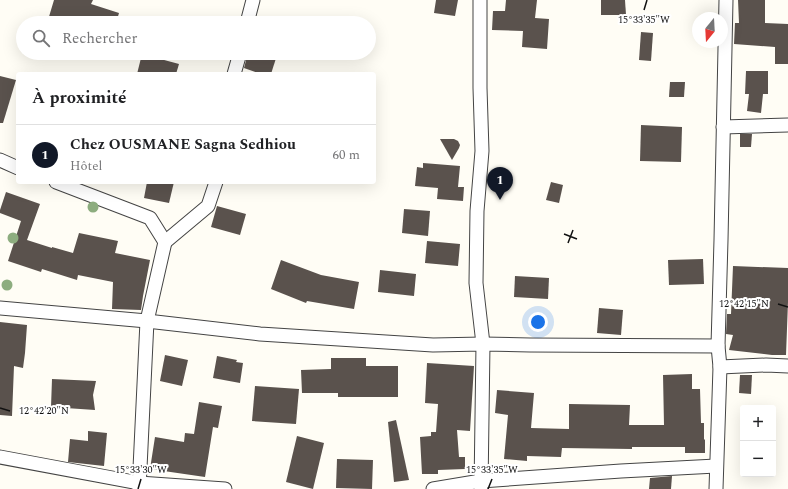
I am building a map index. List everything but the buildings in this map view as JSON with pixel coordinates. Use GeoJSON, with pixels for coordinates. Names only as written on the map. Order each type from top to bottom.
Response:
{"type":"FeatureCollection","features":[{"type":"Feature","properties":{"kind":"street"},"geometry":{"type":"LineString","coordinates":[[249,16],[253,0]]}},
{"type":"Feature","properties":{"kind":"street"},"geometry":{"type":"LineString","coordinates":[[480,0],[482,151],[477,211],[476,283],[483,344],[481,485]]}},
{"type":"Feature","properties":{"kind":"street"},"geometry":{"type":"LineString","coordinates":[[716,489],[720,367],[718,346],[726,0]]}},
{"type":"Feature","properties":{"kind":"street"},"geometry":{"type":"LineString","coordinates":[[235,72],[238,60]]}},
{"type":"Feature","properties":{"kind":"street"},"geometry":{"type":"LineString","coordinates":[[723,127],[788,125]]}},
{"type":"Feature","properties":{"kind":"street"},"geometry":{"type":"LineString","coordinates":[[0,160],[16,167]]}},
{"type":"Feature","properties":{"kind":"street"},"geometry":{"type":"LineString","coordinates":[[61,184],[150,218],[165,242]]}},
{"type":"Feature","properties":{"kind":"street"},"geometry":{"type":"LineString","coordinates":[[139,486],[147,321],[165,242],[208,206],[215,184]]}},
{"type":"Feature","properties":{"kind":"street"},"geometry":{"type":"LineString","coordinates":[[0,308],[147,321],[260,334],[425,345],[718,346]]}},
{"type":"Feature","properties":{"kind":"street"},"geometry":{"type":"LineString","coordinates":[[720,367],[788,366]]}},
{"type":"Feature","properties":{"kind":"street"},"geometry":{"type":"LineString","coordinates":[[0,457],[139,486],[225,489]]}},
{"type":"Feature","properties":{"kind":"street"},"geometry":{"type":"LineString","coordinates":[[433,489],[621,471],[716,466]]}},
{"type":"Feature","properties":{"kind":"place","name":"Chez OUSMANE Sagna Sedhiou"},"geometry":{"type":"Point","coordinates":[500,200]}}]}
